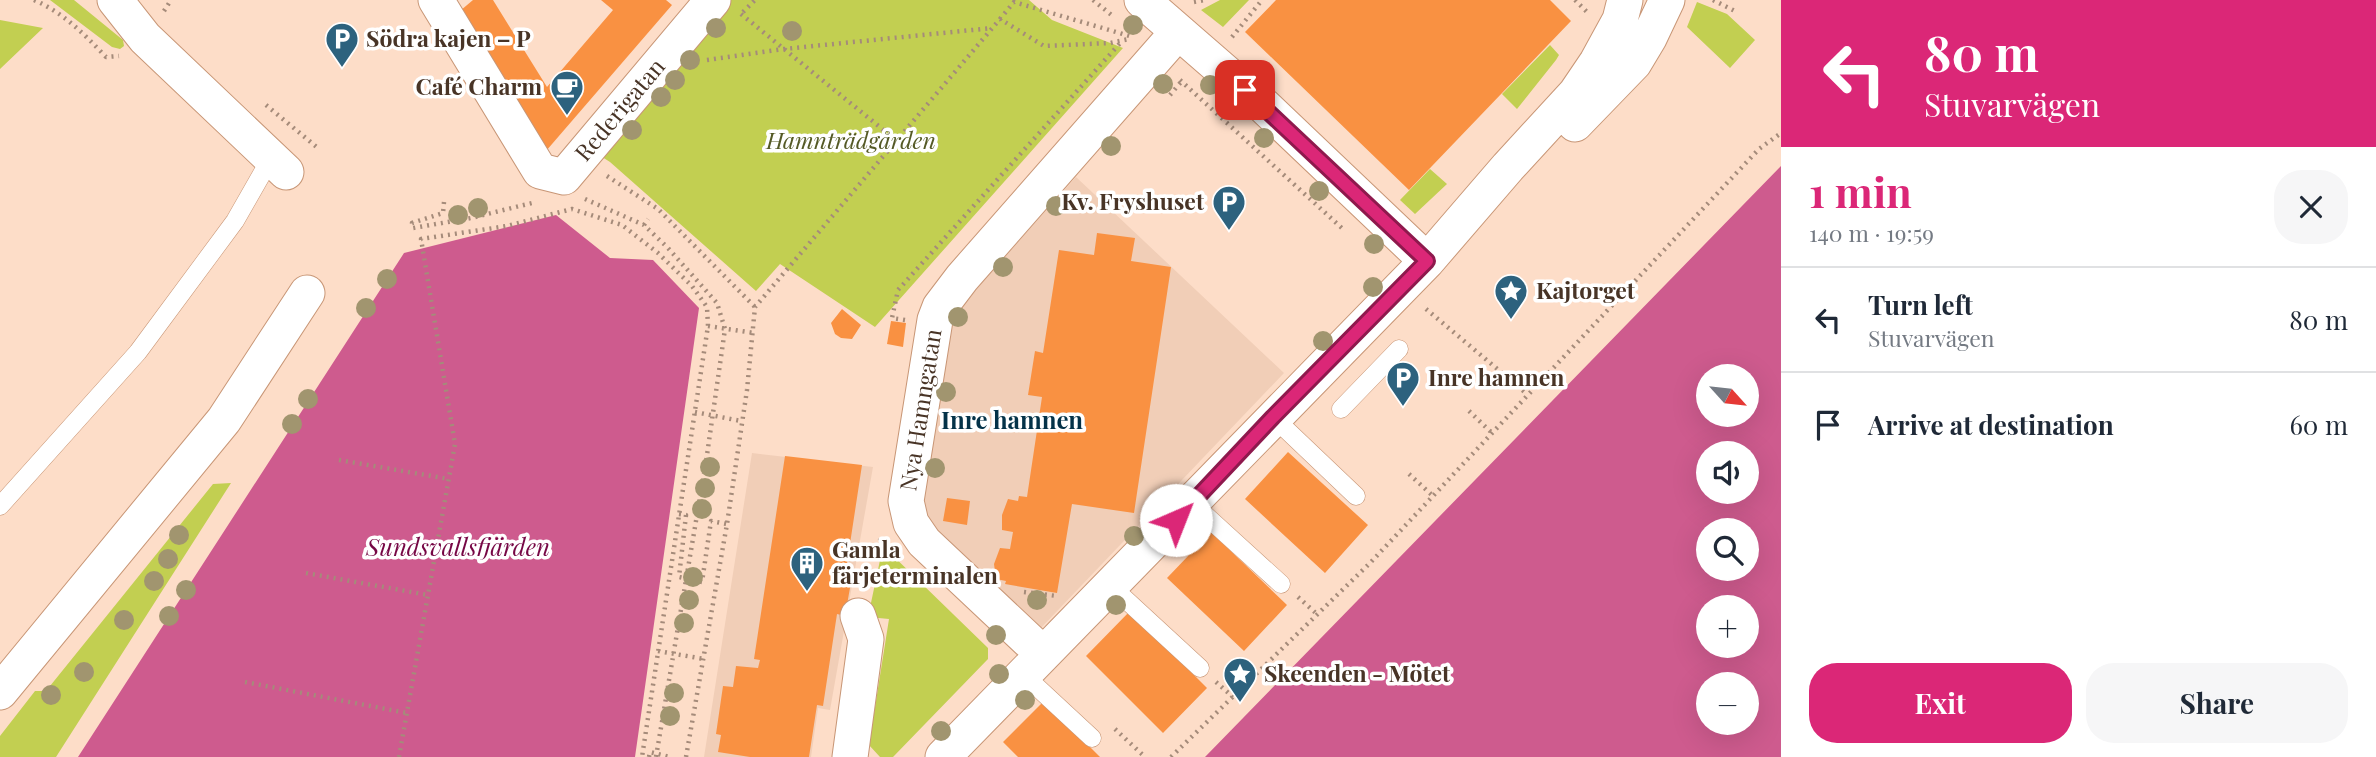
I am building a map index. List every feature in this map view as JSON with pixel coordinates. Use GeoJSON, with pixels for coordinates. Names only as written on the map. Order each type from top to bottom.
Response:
{"type":"FeatureCollection","features":[{"type":"Feature","properties":{"kind":"street"},"geometry":{"type":"LineString","coordinates":[[114,0],[145,38],[279,165]]}},
{"type":"Feature","properties":{"kind":"street","name":"Rederigatan"},"geometry":{"type":"LineString","coordinates":[[436,0],[540,171],[570,186],[723,4]]}},
{"type":"Feature","properties":{"kind":"street"},"geometry":{"type":"LineString","coordinates":[[943,757],[1427,261],[1576,93],[1620,20],[1625,0]]}},
{"type":"Feature","properties":{"kind":"street"},"geometry":{"type":"LineString","coordinates":[[1490,190],[1524,173],[1571,129],[1634,63],[1667,0]]}},
{"type":"Feature","properties":{"kind":"street"},"geometry":{"type":"LineString","coordinates":[[1131,17],[1153,40],[1264,106],[1427,261]]}},
{"type":"Feature","properties":{"kind":"street","name":"Nya Hamngatan"},"geometry":{"type":"LineString","coordinates":[[1033,664],[924,542],[911,523],[906,501],[926,365],[940,307],[1153,40]]}},
{"type":"Feature","properties":{"kind":"street"},"geometry":{"type":"LineString","coordinates":[[0,691],[224,420],[307,293]]}},
{"type":"Feature","properties":{"kind":"street"},"geometry":{"type":"LineString","coordinates":[[850,757],[866,639],[858,616]]}},
{"type":"Feature","properties":{"kind":"lane"},"geometry":{"type":"LineString","coordinates":[[0,506],[138,352],[279,165]]}},
{"type":"Feature","properties":{"kind":"lane"},"geometry":{"type":"LineString","coordinates":[[1341,409],[1399,349]]}},
{"type":"Feature","properties":{"kind":"lane"},"geometry":{"type":"LineString","coordinates":[[1273,417],[1356,496]]}},
{"type":"Feature","properties":{"kind":"lane"},"geometry":{"type":"LineString","coordinates":[[1192,503],[1287,588]]}},
{"type":"Feature","properties":{"kind":"lane"},"geometry":{"type":"LineString","coordinates":[[1111,586],[1205,672]]}},
{"type":"Feature","properties":{"kind":"lane"},"geometry":{"type":"LineString","coordinates":[[1033,664],[1092,738]]}},
{"type":"Feature","properties":{"kind":"path"},"geometry":{"type":"LineString","coordinates":[[1093,0],[1131,17],[1153,40],[1181,82],[1351,237]]}},
{"type":"Feature","properties":{"kind":"path"},"geometry":{"type":"LineString","coordinates":[[1229,40],[1262,0]]}},
{"type":"Feature","properties":{"kind":"path"},"geometry":{"type":"LineString","coordinates":[[1575,0],[1591,15]]}},
{"type":"Feature","properties":{"kind":"path"},"geometry":{"type":"LineString","coordinates":[[1713,0],[1735,11]]}},
{"type":"Feature","properties":{"kind":"path"},"geometry":{"type":"LineString","coordinates":[[686,757],[727,523],[754,333],[755,307],[1013,1],[1153,40]]}},
{"type":"Feature","properties":{"kind":"path"},"geometry":{"type":"LineString","coordinates":[[723,4],[784,49],[897,141]]}},
{"type":"Feature","properties":{"kind":"path"},"geometry":{"type":"LineString","coordinates":[[1000,19],[1044,46],[1153,40]]}},
{"type":"Feature","properties":{"kind":"path"},"geometry":{"type":"LineString","coordinates":[[699,61],[784,49],[992,28]]}},
{"type":"Feature","properties":{"kind":"path"},"geometry":{"type":"LineString","coordinates":[[910,320],[892,318],[898,290],[1123,40]]}},
{"type":"Feature","properties":{"kind":"path"},"geometry":{"type":"LineString","coordinates":[[1164,101],[1181,82]]}},
{"type":"Feature","properties":{"kind":"path"},"geometry":{"type":"LineString","coordinates":[[1171,757],[1318,615],[1759,149],[1781,133]]}},
{"type":"Feature","properties":{"kind":"path"},"geometry":{"type":"LineString","coordinates":[[570,186],[608,176],[658,209],[755,307]]}},
{"type":"Feature","properties":{"kind":"path"},"geometry":{"type":"LineString","coordinates":[[570,186],[644,225],[717,303],[725,329],[675,653],[656,755]]}},
{"type":"Feature","properties":{"kind":"path"},"geometry":{"type":"LineString","coordinates":[[444,202],[443,213],[412,223],[413,228],[534,202]]}},
{"type":"Feature","properties":{"kind":"path"},"geometry":{"type":"LineString","coordinates":[[399,757],[455,444],[421,239],[507,226],[572,209],[626,227],[692,286],[707,307],[708,326],[642,757]]}},
{"type":"Feature","properties":{"kind":"path"},"geometry":{"type":"LineString","coordinates":[[626,227],[631,218]]}},
{"type":"Feature","properties":{"kind":"path"},"geometry":{"type":"LineString","coordinates":[[644,225],[648,219]]}},
{"type":"Feature","properties":{"kind":"path"},"geometry":{"type":"LineString","coordinates":[[446,222],[453,234]]}},
{"type":"Feature","properties":{"kind":"path"},"geometry":{"type":"LineString","coordinates":[[1401,286],[1527,394]]}},
{"type":"Feature","properties":{"kind":"path"},"geometry":{"type":"LineString","coordinates":[[708,326],[754,333]]}},
{"type":"Feature","properties":{"kind":"path"},"geometry":{"type":"LineString","coordinates":[[1469,411],[1492,433]]}},
{"type":"Feature","properties":{"kind":"path"},"geometry":{"type":"LineString","coordinates":[[695,412],[741,421]]}},
{"type":"Feature","properties":{"kind":"path"},"geometry":{"type":"LineString","coordinates":[[339,460],[449,480]]}},
{"type":"Feature","properties":{"kind":"path"},"geometry":{"type":"LineString","coordinates":[[1409,474],[1433,496]]}},
{"type":"Feature","properties":{"kind":"path"},"geometry":{"type":"LineString","coordinates":[[679,514],[686,515],[679,577],[702,582],[711,521],[727,523]]}},
{"type":"Feature","properties":{"kind":"path"},"geometry":{"type":"LineString","coordinates":[[858,616],[868,558],[881,539]]}},
{"type":"Feature","properties":{"kind":"path"},"geometry":{"type":"LineString","coordinates":[[306,573],[428,595]]}},
{"type":"Feature","properties":{"kind":"path"},"geometry":{"type":"LineString","coordinates":[[1287,588],[1318,615]]}},
{"type":"Feature","properties":{"kind":"path"},"geometry":{"type":"LineString","coordinates":[[1014,591],[1065,597]]}},
{"type":"Feature","properties":{"kind":"path"},"geometry":{"type":"LineString","coordinates":[[658,651],[704,659]]}},
{"type":"Feature","properties":{"kind":"path"},"geometry":{"type":"LineString","coordinates":[[1205,672],[1233,697]]}},
{"type":"Feature","properties":{"kind":"path"},"geometry":{"type":"LineString","coordinates":[[245,682],[407,713]]}},
{"type":"Feature","properties":{"kind":"path"},"geometry":{"type":"LineString","coordinates":[[649,757],[650,752],[670,757]]}},
{"type":"Feature","properties":{"kind":"shaded area"},"geometry":{"type":"Polygon","coordinates":[[[1076,177],[1284,373],[1040,629],[921,520],[953,315],[1076,177]]]}},
{"type":"Feature","properties":{"kind":"shaded area","name":"Gamla färjeterminalen"},"geometry":{"type":"Polygon","coordinates":[[[752,453],[873,467],[830,710],[818,708],[811,757],[704,757],[752,453]]]}},
{"type":"Feature","properties":{"kind":"green space"},"geometry":{"type":"Polygon","coordinates":[[[50,0],[74,0],[123,40],[124,46],[120,49],[112,47],[50,0]]]}},
{"type":"Feature","properties":{"kind":"green space","name":"Hamnträdgården"},"geometry":{"type":"Polygon","coordinates":[[[729,0],[1029,0],[1052,20],[1123,48],[875,327],[780,264],[756,291],[599,155],[729,0]]]}},
{"type":"Feature","properties":{"kind":"green space"},"geometry":{"type":"Polygon","coordinates":[[[1220,0],[1249,0],[1223,27],[1201,10],[1220,0]]]}},
{"type":"Feature","properties":{"kind":"green space"},"geometry":{"type":"Polygon","coordinates":[[[1697,2],[1727,14],[1755,40],[1730,68],[1687,27],[1697,2]]]}},
{"type":"Feature","properties":{"kind":"green space"},"geometry":{"type":"Polygon","coordinates":[[[0,20],[43,28],[0,69],[0,20]]]}},
{"type":"Feature","properties":{"kind":"green space"},"geometry":{"type":"Polygon","coordinates":[[[1550,45],[1559,55],[1517,109],[1502,94],[1550,45]]]}},
{"type":"Feature","properties":{"kind":"green space"},"geometry":{"type":"Polygon","coordinates":[[[1430,169],[1447,184],[1415,214],[1400,200],[1430,169]]]}},
{"type":"Feature","properties":{"kind":"green space"},"geometry":{"type":"Polygon","coordinates":[[[231,483],[56,757],[0,757],[0,736],[35,691],[46,691],[213,484],[231,483]]]}},
{"type":"Feature","properties":{"kind":"green space"},"geometry":{"type":"Polygon","coordinates":[[[883,546],[988,648],[988,659],[893,757],[880,757],[869,745],[889,619],[868,617],[883,546]]]}},
{"type":"Feature","properties":{"kind":"water"},"geometry":{"type":"Polygon","coordinates":[[[1781,166],[1781,757],[1205,757],[1781,166]]]}},
{"type":"Feature","properties":{"kind":"water","name":"Sundsvallsfjärden"},"geometry":{"type":"Polygon","coordinates":[[[556,215],[610,258],[653,260],[699,308],[635,757],[78,757],[404,253],[556,215]]]}},
{"type":"Feature","properties":{"kind":"building"},"geometry":{"type":"Polygon","coordinates":[[[473,0],[493,0],[547,87],[613,10],[601,0],[666,0],[672,5],[546,151],[454,16],[473,0]]]}},
{"type":"Feature","properties":{"kind":"building"},"geometry":{"type":"Polygon","coordinates":[[[1276,0],[1550,0],[1571,21],[1409,190],[1245,32],[1276,0]]]}},
{"type":"Feature","properties":{"kind":"building"},"geometry":{"type":"Polygon","coordinates":[[[1097,233],[1135,238],[1131,261],[1171,267],[1134,513],[1072,504],[1057,593],[1005,584],[1006,581],[996,579],[994,564],[1000,548],[1010,549],[1013,532],[1002,530],[1002,515],[1008,499],[1018,501],[1019,496],[1027,497],[1042,397],[1028,395],[1035,351],[1043,353],[1059,250],[1094,255],[1097,233]]]}},
{"type":"Feature","properties":{"kind":"building"},"geometry":{"type":"Polygon","coordinates":[[[842,309],[861,325],[852,339],[841,338],[835,334],[831,323],[842,309]]]}},
{"type":"Feature","properties":{"kind":"building"},"geometry":{"type":"Polygon","coordinates":[[[891,321],[906,323],[903,347],[887,344],[891,321]]]}},
{"type":"Feature","properties":{"kind":"building"},"geometry":{"type":"Polygon","coordinates":[[[1288,452],[1368,525],[1325,573],[1245,499],[1288,452]]]}},
{"type":"Feature","properties":{"kind":"building","name":"Gamla färjeterminalen"},"geometry":{"type":"Polygon","coordinates":[[[785,456],[862,465],[846,570],[853,571],[845,616],[837,614],[823,706],[817,705],[809,757],[750,757],[718,752],[721,735],[716,734],[723,686],[733,687],[736,666],[758,668],[760,660],[754,659],[785,456]]]}},
{"type":"Feature","properties":{"kind":"building"},"geometry":{"type":"Polygon","coordinates":[[[947,498],[970,501],[967,525],[943,521],[947,498]]]}},
{"type":"Feature","properties":{"kind":"building"},"geometry":{"type":"Polygon","coordinates":[[[1211,532],[1287,605],[1244,651],[1167,578],[1211,532]]]}},
{"type":"Feature","properties":{"kind":"building"},"geometry":{"type":"Polygon","coordinates":[[[1130,611],[1207,688],[1163,733],[1086,656],[1130,611]]]}},
{"type":"Feature","properties":{"kind":"building"},"geometry":{"type":"Polygon","coordinates":[[[1044,701],[1100,757],[1018,757],[1003,742],[1044,701]]]}},
{"type":"Feature","properties":{"kind":"place","name":"Södra kajen – P"},"geometry":{"type":"Point","coordinates":[342,69]}},
{"type":"Feature","properties":{"kind":"place","name":"Café Charm"},"geometry":{"type":"Point","coordinates":[567,117]}},
{"type":"Feature","properties":{"kind":"place","name":"Kv. Fryshuset"},"geometry":{"type":"Point","coordinates":[1229,232]}},
{"type":"Feature","properties":{"kind":"place","name":"Kajtorget"},"geometry":{"type":"Point","coordinates":[1511,321]}},
{"type":"Feature","properties":{"kind":"place","name":"Inre hamnen"},"geometry":{"type":"Point","coordinates":[1403,408]}},
{"type":"Feature","properties":{"kind":"place","name":"Gamla färjeterminalen"},"geometry":{"type":"Point","coordinates":[807,593]}},
{"type":"Feature","properties":{"kind":"place","name":"Skeenden - Mötet"},"geometry":{"type":"Point","coordinates":[1240,704]}},
{"type":"Feature","properties":{"kind":"district","name":"Inre hamnen"},"geometry":{"type":"Point","coordinates":[1012,421]}},
{"type":"Feature","properties":{"kind":"route"},"geometry":{"type":"LineString","coordinates":[[1176,520],[1427,261],[1245,90]]}}]}
